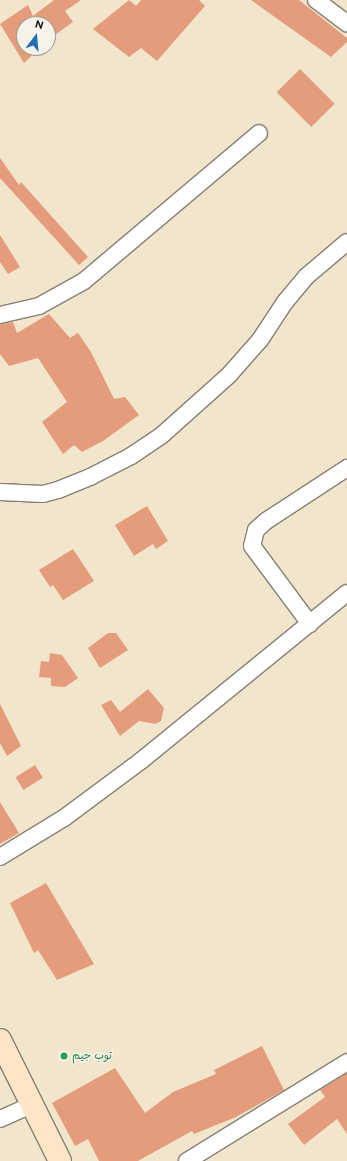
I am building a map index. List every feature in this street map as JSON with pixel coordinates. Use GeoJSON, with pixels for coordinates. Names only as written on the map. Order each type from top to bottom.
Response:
{"type":"FeatureCollection","features":[{"type":"Feature","properties":{"kind":"street"},"geometry":{"type":"LineString","coordinates":[[316,0],[347,23]]}},
{"type":"Feature","properties":{"kind":"street"},"geometry":{"type":"LineString","coordinates":[[0,315],[38,306],[84,281],[259,133]]}},
{"type":"Feature","properties":{"kind":"street"},"geometry":{"type":"LineString","coordinates":[[0,492],[43,494],[58,490],[124,459],[162,435],[229,375],[260,340],[285,302],[307,276],[347,242]]}},
{"type":"Feature","properties":{"kind":"street"},"geometry":{"type":"LineString","coordinates":[[310,624],[252,546],[256,530],[266,521],[347,468]]}},
{"type":"Feature","properties":{"kind":"street"},"geometry":{"type":"LineString","coordinates":[[0,857],[64,818],[142,760],[347,593]]}},
{"type":"Feature","properties":{"kind":"street"},"geometry":{"type":"LineString","coordinates":[[0,1040],[60,1161]]}},
{"type":"Feature","properties":{"kind":"street"},"geometry":{"type":"LineString","coordinates":[[187,1161],[347,1062]]}},
{"type":"Feature","properties":{"kind":"street"},"geometry":{"type":"LineString","coordinates":[[0,1119],[32,1105]]}},
{"type":"Feature","properties":{"kind":"building"},"geometry":{"type":"Polygon","coordinates":[[[54,0],[81,0],[65,11],[73,22],[56,34],[56,16],[33,16],[54,0]]]}},
{"type":"Feature","properties":{"kind":"building"},"geometry":{"type":"Polygon","coordinates":[[[129,0],[136,6],[141,0],[199,0],[205,6],[157,61],[141,48],[129,57],[93,29],[129,0]]]}},
{"type":"Feature","properties":{"kind":"building"},"geometry":{"type":"Polygon","coordinates":[[[251,0],[299,0],[347,38],[347,42],[331,57],[251,0]]]}},
{"type":"Feature","properties":{"kind":"building"},"geometry":{"type":"Polygon","coordinates":[[[28,5],[33,16],[16,16],[16,50],[0,24],[28,5]]]}},
{"type":"Feature","properties":{"kind":"building"},"geometry":{"type":"Polygon","coordinates":[[[20,56],[31,56],[24,63],[20,56]]]}},
{"type":"Feature","properties":{"kind":"building"},"geometry":{"type":"Polygon","coordinates":[[[300,69],[335,104],[311,127],[277,92],[300,69]]]}},
{"type":"Feature","properties":{"kind":"building"},"geometry":{"type":"Polygon","coordinates":[[[0,158],[19,185],[21,182],[88,257],[79,265],[0,178],[0,158]]]}},
{"type":"Feature","properties":{"kind":"building"},"geometry":{"type":"Polygon","coordinates":[[[0,235],[20,267],[8,274],[0,262],[0,235]]]}},
{"type":"Feature","properties":{"kind":"building"},"geometry":{"type":"Polygon","coordinates":[[[49,314],[70,338],[78,333],[91,352],[114,399],[125,397],[139,415],[103,441],[82,452],[74,445],[63,454],[42,422],[67,402],[38,358],[9,366],[0,354],[0,324],[13,322],[17,333],[49,314]]]}},
{"type":"Feature","properties":{"kind":"building"},"geometry":{"type":"Polygon","coordinates":[[[147,506],[168,541],[156,549],[153,544],[134,556],[115,525],[147,506]]]}},
{"type":"Feature","properties":{"kind":"building"},"geometry":{"type":"Polygon","coordinates":[[[73,549],[94,581],[63,600],[53,585],[50,587],[39,570],[73,549]]]}},
{"type":"Feature","properties":{"kind":"building"},"geometry":{"type":"Polygon","coordinates":[[[108,633],[116,633],[128,650],[100,668],[88,648],[108,633]]]}},
{"type":"Feature","properties":{"kind":"building"},"geometry":{"type":"Polygon","coordinates":[[[50,653],[62,655],[78,678],[65,687],[51,686],[51,678],[39,677],[41,661],[49,662],[50,653]]]}},
{"type":"Feature","properties":{"kind":"building"},"geometry":{"type":"Polygon","coordinates":[[[148,689],[164,708],[161,721],[155,724],[139,721],[120,736],[101,705],[111,700],[120,712],[148,689]]]}},
{"type":"Feature","properties":{"kind":"building"},"geometry":{"type":"Polygon","coordinates":[[[0,704],[21,746],[7,756],[0,743],[0,704]]]}},
{"type":"Feature","properties":{"kind":"building"},"geometry":{"type":"Polygon","coordinates":[[[35,765],[43,778],[23,790],[15,777],[35,765]]]}},
{"type":"Feature","properties":{"kind":"building"},"geometry":{"type":"Polygon","coordinates":[[[0,802],[19,833],[0,844],[0,802]]]}},
{"type":"Feature","properties":{"kind":"building"},"geometry":{"type":"Polygon","coordinates":[[[46,883],[94,964],[57,980],[38,950],[34,953],[10,903],[46,883]]]}},
{"type":"Feature","properties":{"kind":"building"},"geometry":{"type":"Polygon","coordinates":[[[262,1046],[284,1090],[236,1117],[194,1134],[192,1131],[138,1161],[99,1161],[88,1139],[75,1146],[52,1103],[115,1068],[145,1113],[173,1092],[216,1074],[214,1070],[262,1046]]]}},
{"type":"Feature","properties":{"kind":"building"},"geometry":{"type":"Polygon","coordinates":[[[347,1073],[347,1134],[337,1119],[304,1145],[288,1124],[325,1097],[320,1090],[347,1073]]]}},
{"type":"Feature","properties":{"kind":"place","name":"توب جيم"},"geometry":{"type":"Point","coordinates":[64,1056]}}]}
